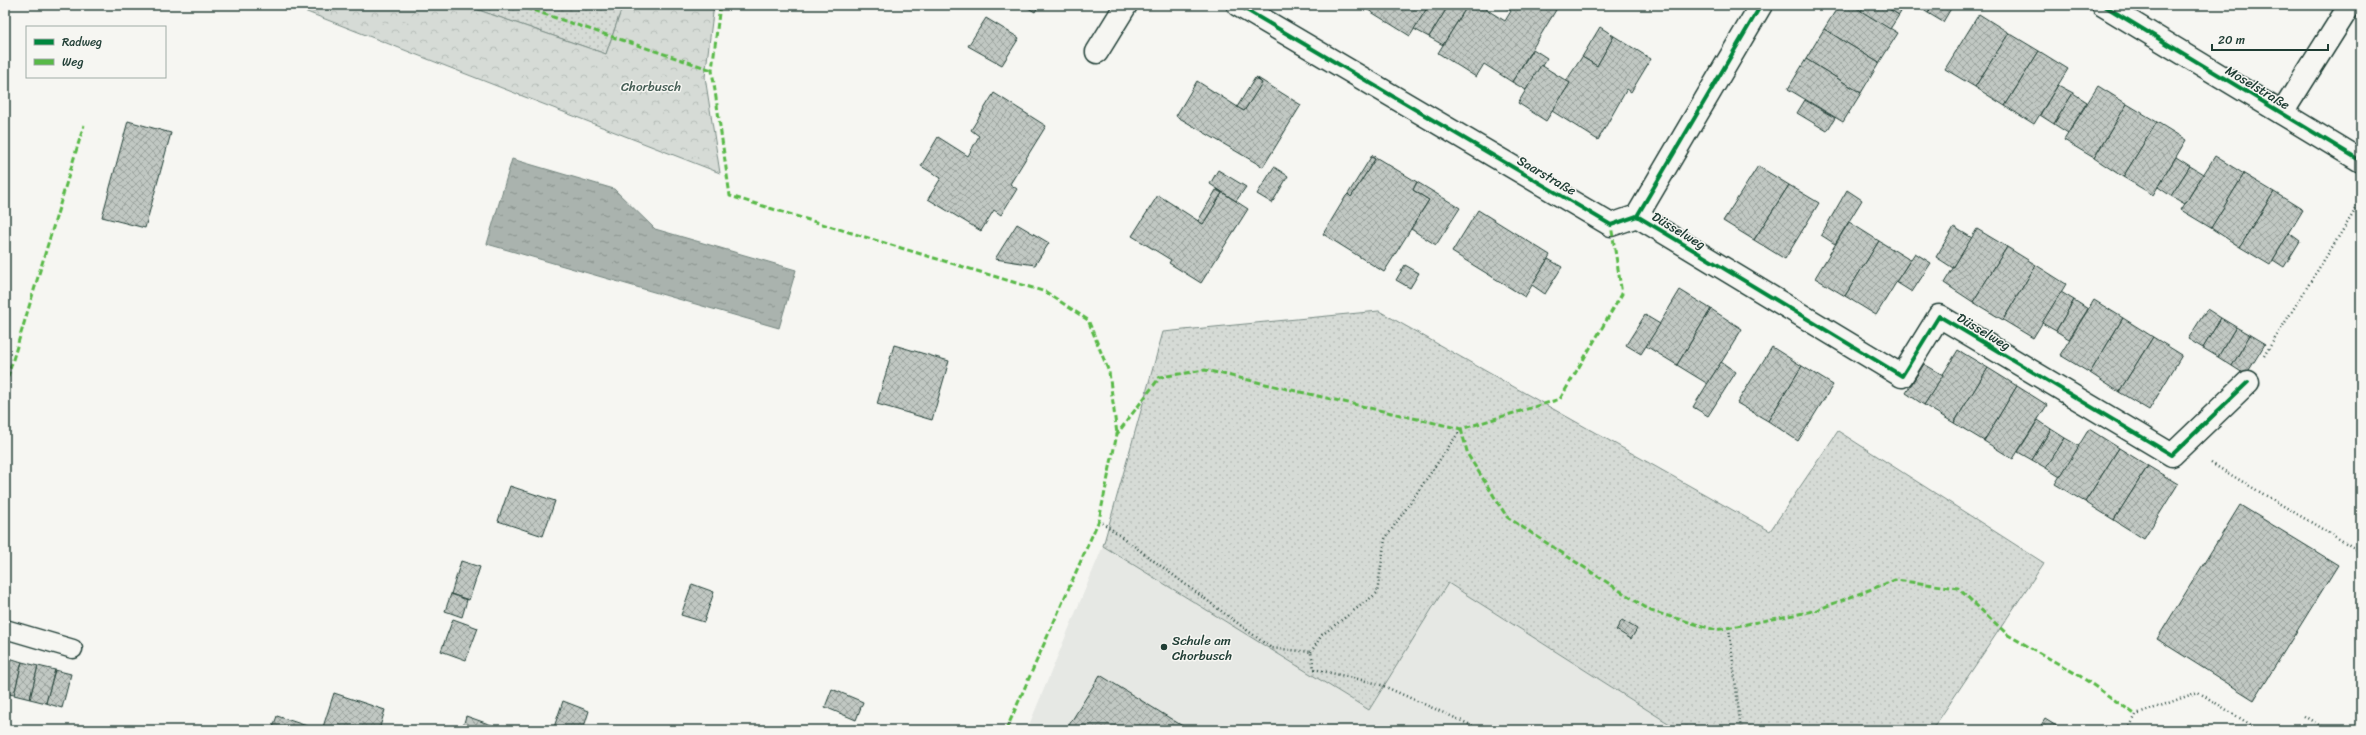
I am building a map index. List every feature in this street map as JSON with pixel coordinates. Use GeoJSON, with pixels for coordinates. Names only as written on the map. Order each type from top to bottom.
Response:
{"type":"FeatureCollection","features":[{"type":"Feature","properties":{"kind":"street"},"geometry":{"type":"LineString","coordinates":[[1097,52],[1126,5]]}},
{"type":"Feature","properties":{"kind":"street","name":"Saarstraße"},"geometry":{"type":"LineString","coordinates":[[1238,5],[1611,225],[1637,216]]}},
{"type":"Feature","properties":{"kind":"street"},"geometry":{"type":"LineString","coordinates":[[1637,216],[1761,5]]}},
{"type":"Feature","properties":{"kind":"street","name":"Moselstraße"},"geometry":{"type":"LineString","coordinates":[[2103,5],[2361,161]]}},
{"type":"Feature","properties":{"kind":"street"},"geometry":{"type":"LineString","coordinates":[[2282,113],[2350,5]]}},
{"type":"Feature","properties":{"kind":"street","name":"Düsselweg"},"geometry":{"type":"LineString","coordinates":[[1637,216],[1902,376],[1939,316],[2172,455],[2248,382]]}},
{"type":"Feature","properties":{"kind":"lane"},"geometry":{"type":"LineString","coordinates":[[5,629],[73,649]]}},
{"type":"Feature","properties":{"kind":"path"},"geometry":{"type":"LineString","coordinates":[[2248,382],[2361,201]]}},
{"type":"Feature","properties":{"kind":"path"},"geometry":{"type":"LineString","coordinates":[[1461,429],[1385,539],[1377,593],[1322,635],[1311,652],[1314,668],[1379,684],[1482,730]]}},
{"type":"Feature","properties":{"kind":"path"},"geometry":{"type":"LineString","coordinates":[[2208,461],[2361,552]]}},
{"type":"Feature","properties":{"kind":"path"},"geometry":{"type":"LineString","coordinates":[[1099,520],[1271,648],[1311,652]]}},
{"type":"Feature","properties":{"kind":"path"},"geometry":{"type":"LineString","coordinates":[[1729,628],[1741,730]]}},
{"type":"Feature","properties":{"kind":"path"},"geometry":{"type":"LineString","coordinates":[[2128,730],[2136,716],[2198,692],[2258,730]]}},
{"type":"Feature","properties":{"kind":"path"},"geometry":{"type":"LineString","coordinates":[[2304,716],[2327,730]]}},
{"type":"Feature","properties":{"kind":"shaded area","name":"Schule am Chorbusch"},"geometry":{"type":"Polygon","coordinates":[[[1103,546],[1369,710],[1448,583],[1679,730],[1027,730],[1103,546]]]}},
{"type":"Feature","properties":{"kind":"green space","name":"Chorbusch"},"geometry":{"type":"Polygon","coordinates":[[[289,5],[464,5],[606,54],[623,5],[714,5],[705,77],[720,173],[289,5]]]}},
{"type":"Feature","properties":{"kind":"green space"},"geometry":{"type":"Polygon","coordinates":[[[464,5],[623,5],[606,54],[464,5]]]}},
{"type":"Feature","properties":{"kind":"green space"},"geometry":{"type":"Polygon","coordinates":[[[1379,311],[1770,531],[1838,431],[2044,563],[1932,730],[1679,730],[1448,583],[1369,710],[1103,546],[1163,332],[1379,311]]]}},
{"type":"Feature","properties":{"kind":"water"},"geometry":{"type":"Polygon","coordinates":[[[512,159],[614,189],[655,229],[796,270],[779,328],[487,244],[512,159]]]}},
{"type":"Feature","properties":{"kind":"building"},"geometry":{"type":"Polygon","coordinates":[[[1023,5],[1039,5],[1035,12],[1023,5]]]}},
{"type":"Feature","properties":{"kind":"building"},"geometry":{"type":"Polygon","coordinates":[[[1360,5],[1429,5],[1410,36],[1360,5]]]}},
{"type":"Feature","properties":{"kind":"building"},"geometry":{"type":"Polygon","coordinates":[[[1429,5],[1449,5],[1429,37],[1414,29],[1429,5]]]}},
{"type":"Feature","properties":{"kind":"building"},"geometry":{"type":"Polygon","coordinates":[[[1449,5],[1468,5],[1443,45],[1429,37],[1449,5]]]}},
{"type":"Feature","properties":{"kind":"building"},"geometry":{"type":"Polygon","coordinates":[[[1468,5],[1479,5],[1505,21],[1511,11],[1503,6],[1504,5],[1559,5],[1512,82],[1484,64],[1476,77],[1438,53],[1468,5]]]}},
{"type":"Feature","properties":{"kind":"building"},"geometry":{"type":"Polygon","coordinates":[[[1839,5],[1852,5],[1898,33],[1879,63],[1824,29],[1839,5]]]}},
{"type":"Feature","properties":{"kind":"building"},"geometry":{"type":"Polygon","coordinates":[[[1864,5],[1883,5],[1899,15],[1890,29],[1861,11],[1864,5]]]}},
{"type":"Feature","properties":{"kind":"building"},"geometry":{"type":"Polygon","coordinates":[[[1883,5],[1905,5],[1899,15],[1883,5]]]}},
{"type":"Feature","properties":{"kind":"building"},"geometry":{"type":"Polygon","coordinates":[[[1915,5],[1933,5],[1928,13],[1915,5]]]}},
{"type":"Feature","properties":{"kind":"building"},"geometry":{"type":"Polygon","coordinates":[[[1933,5],[1953,5],[1943,22],[1928,13],[1933,5]]]}},
{"type":"Feature","properties":{"kind":"building"},"geometry":{"type":"Polygon","coordinates":[[[1979,14],[2009,33],[1975,87],[1945,69],[1979,14]]]}},
{"type":"Feature","properties":{"kind":"building"},"geometry":{"type":"Polygon","coordinates":[[[986,18],[1019,38],[1002,65],[968,46],[986,18]]]}},
{"type":"Feature","properties":{"kind":"building"},"geometry":{"type":"Polygon","coordinates":[[[1600,27],[1614,36],[1597,66],[1582,57],[1600,27]]]}},
{"type":"Feature","properties":{"kind":"building"},"geometry":{"type":"Polygon","coordinates":[[[1824,29],[1879,63],[1861,93],[1806,59],[1824,29]]]}},
{"type":"Feature","properties":{"kind":"building"},"geometry":{"type":"Polygon","coordinates":[[[2009,33],[2039,51],[2005,106],[1975,87],[2009,33]]]}},
{"type":"Feature","properties":{"kind":"building"},"geometry":{"type":"Polygon","coordinates":[[[1614,36],[1651,59],[1631,92],[1627,89],[1598,140],[1552,111],[1570,83],[1566,81],[1582,57],[1597,66],[1614,36]]]}},
{"type":"Feature","properties":{"kind":"building"},"geometry":{"type":"Polygon","coordinates":[[[1533,49],[1547,58],[1526,90],[1512,82],[1533,49]]]}},
{"type":"Feature","properties":{"kind":"building"},"geometry":{"type":"Polygon","coordinates":[[[2039,51],[2068,69],[2034,124],[2005,106],[2039,51]]]}},
{"type":"Feature","properties":{"kind":"building"},"geometry":{"type":"Polygon","coordinates":[[[1806,59],[1861,93],[1843,122],[1788,89],[1806,59]]]}},
{"type":"Feature","properties":{"kind":"building"},"geometry":{"type":"Polygon","coordinates":[[[1541,65],[1570,83],[1546,121],[1518,103],[1541,65]]]}},
{"type":"Feature","properties":{"kind":"building"},"geometry":{"type":"Polygon","coordinates":[[[1256,77],[1301,105],[1263,167],[1176,116],[1197,81],[1244,111],[1262,83],[1256,77]]]}},
{"type":"Feature","properties":{"kind":"building"},"geometry":{"type":"Polygon","coordinates":[[[1255,78],[1262,83],[1244,111],[1237,107],[1255,78]]]}},
{"type":"Feature","properties":{"kind":"building"},"geometry":{"type":"Polygon","coordinates":[[[2058,85],[2073,93],[2054,124],[2040,115],[2058,85]]]}},
{"type":"Feature","properties":{"kind":"building"},"geometry":{"type":"Polygon","coordinates":[[[2098,86],[2127,104],[2094,158],[2064,140],[2098,86]]]}},
{"type":"Feature","properties":{"kind":"building"},"geometry":{"type":"Polygon","coordinates":[[[994,93],[1046,126],[1010,184],[1017,189],[1001,215],[994,210],[981,231],[928,199],[941,178],[921,166],[938,137],[968,156],[979,136],[971,130],[994,93]]]}},
{"type":"Feature","properties":{"kind":"building"},"geometry":{"type":"Polygon","coordinates":[[[2073,93],[2087,102],[2068,133],[2054,124],[2073,93]]]}},
{"type":"Feature","properties":{"kind":"building"},"geometry":{"type":"Polygon","coordinates":[[[1805,100],[1835,118],[1827,131],[1797,113],[1805,100]]]}},
{"type":"Feature","properties":{"kind":"building"},"geometry":{"type":"Polygon","coordinates":[[[2127,104],[2157,122],[2123,177],[2094,158],[2127,104]]]}},
{"type":"Feature","properties":{"kind":"building"},"geometry":{"type":"Polygon","coordinates":[[[128,121],[171,133],[145,228],[102,217],[128,121]]]}},
{"type":"Feature","properties":{"kind":"building"},"geometry":{"type":"Polygon","coordinates":[[[2157,122],[2186,140],[2153,195],[2123,177],[2157,122]]]}},
{"type":"Feature","properties":{"kind":"building"},"geometry":{"type":"Polygon","coordinates":[[[1372,155],[1417,182],[1413,190],[1429,200],[1384,272],[1323,234],[1346,196],[1348,194],[1351,197],[1375,159],[1371,157],[1372,155]]]}},
{"type":"Feature","properties":{"kind":"building"},"geometry":{"type":"Polygon","coordinates":[[[2215,156],[2244,174],[2211,228],[2181,210],[2215,156]]]}},
{"type":"Feature","properties":{"kind":"building"},"geometry":{"type":"Polygon","coordinates":[[[1371,157],[1375,159],[1351,197],[1348,194],[1371,157]]]}},
{"type":"Feature","properties":{"kind":"building"},"geometry":{"type":"Polygon","coordinates":[[[2176,157],[2190,166],[2171,196],[2158,187],[2176,157]]]}},
{"type":"Feature","properties":{"kind":"building"},"geometry":{"type":"Polygon","coordinates":[[[1758,166],[1789,185],[1754,240],[1723,221],[1758,166]]]}},
{"type":"Feature","properties":{"kind":"building"},"geometry":{"type":"Polygon","coordinates":[[[2190,166],[2203,174],[2185,204],[2171,196],[2190,166]]]}},
{"type":"Feature","properties":{"kind":"building"},"geometry":{"type":"Polygon","coordinates":[[[1274,167],[1288,176],[1272,203],[1257,194],[1274,167]]]}},
{"type":"Feature","properties":{"kind":"building"},"geometry":{"type":"Polygon","coordinates":[[[1218,170],[1246,187],[1236,201],[1210,184],[1218,170]]]}},
{"type":"Feature","properties":{"kind":"building"},"geometry":{"type":"Polygon","coordinates":[[[2244,174],[2274,192],[2240,247],[2211,228],[2244,174]]]}},
{"type":"Feature","properties":{"kind":"building"},"geometry":{"type":"Polygon","coordinates":[[[1417,182],[1460,208],[1436,245],[1411,229],[1429,200],[1413,190],[1417,182]]]}},
{"type":"Feature","properties":{"kind":"building"},"geometry":{"type":"Polygon","coordinates":[[[1789,185],[1819,203],[1785,259],[1754,240],[1789,185]]]}},
{"type":"Feature","properties":{"kind":"building"},"geometry":{"type":"Polygon","coordinates":[[[1217,189],[1248,209],[1201,283],[1169,263],[1171,260],[1132,236],[1158,195],[1203,224],[1222,193],[1217,189]]]}},
{"type":"Feature","properties":{"kind":"building"},"geometry":{"type":"Polygon","coordinates":[[[1216,190],[1222,193],[1203,224],[1198,221],[1216,190]]]}},
{"type":"Feature","properties":{"kind":"building"},"geometry":{"type":"Polygon","coordinates":[[[1847,190],[1862,200],[1835,244],[1821,235],[1847,190]]]}},
{"type":"Feature","properties":{"kind":"building"},"geometry":{"type":"Polygon","coordinates":[[[2274,192],[2303,210],[2270,265],[2240,247],[2274,192]]]}},
{"type":"Feature","properties":{"kind":"building"},"geometry":{"type":"Polygon","coordinates":[[[1478,210],[1550,255],[1525,297],[1452,252],[1478,210]]]}},
{"type":"Feature","properties":{"kind":"building"},"geometry":{"type":"Polygon","coordinates":[[[1849,222],[1879,241],[1845,296],[1815,278],[1849,222]]]}},
{"type":"Feature","properties":{"kind":"building"},"geometry":{"type":"Polygon","coordinates":[[[1017,224],[1049,243],[1035,265],[995,259],[1017,224]]]}},
{"type":"Feature","properties":{"kind":"building"},"geometry":{"type":"Polygon","coordinates":[[[1954,227],[1972,238],[1953,268],[1936,257],[1954,227]]]}},
{"type":"Feature","properties":{"kind":"building"},"geometry":{"type":"Polygon","coordinates":[[[1977,229],[2007,247],[1973,302],[1944,283],[1977,229]]]}},
{"type":"Feature","properties":{"kind":"building"},"geometry":{"type":"Polygon","coordinates":[[[2289,233],[2300,241],[2284,267],[2273,260],[2289,233]]]}},
{"type":"Feature","properties":{"kind":"building"},"geometry":{"type":"Polygon","coordinates":[[[1879,241],[1910,260],[1876,315],[1845,296],[1879,241]]]}},
{"type":"Feature","properties":{"kind":"building"},"geometry":{"type":"Polygon","coordinates":[[[2007,247],[2036,265],[2003,320],[1973,302],[2007,247]]]}},
{"type":"Feature","properties":{"kind":"building"},"geometry":{"type":"Polygon","coordinates":[[[1915,253],[1931,263],[1912,292],[1896,282],[1915,253]]]}},
{"type":"Feature","properties":{"kind":"building"},"geometry":{"type":"Polygon","coordinates":[[[1548,259],[1562,267],[1545,294],[1532,285],[1548,259]]]}},
{"type":"Feature","properties":{"kind":"building"},"geometry":{"type":"Polygon","coordinates":[[[1405,265],[1419,273],[1410,288],[1396,280],[1405,265]]]}},
{"type":"Feature","properties":{"kind":"building"},"geometry":{"type":"Polygon","coordinates":[[[2036,265],[2066,284],[2033,338],[2003,320],[2036,265]]]}},
{"type":"Feature","properties":{"kind":"building"},"geometry":{"type":"Polygon","coordinates":[[[1680,290],[1711,309],[1677,365],[1646,346],[1680,290]]]}},
{"type":"Feature","properties":{"kind":"building"},"geometry":{"type":"Polygon","coordinates":[[[2061,292],[2074,300],[2056,331],[2042,323],[2061,292]]]}},
{"type":"Feature","properties":{"kind":"building"},"geometry":{"type":"Polygon","coordinates":[[[2074,300],[2088,309],[2069,339],[2056,331],[2074,300]]]}},
{"type":"Feature","properties":{"kind":"building"},"geometry":{"type":"Polygon","coordinates":[[[2094,300],[2123,318],[2090,373],[2060,355],[2094,300]]]}},
{"type":"Feature","properties":{"kind":"building"},"geometry":{"type":"Polygon","coordinates":[[[1711,309],[1742,329],[1708,384],[1677,365],[1711,309]]]}},
{"type":"Feature","properties":{"kind":"building"},"geometry":{"type":"Polygon","coordinates":[[[2207,309],[2221,318],[2203,348],[2188,339],[2207,309]]]}},
{"type":"Feature","properties":{"kind":"building"},"geometry":{"type":"Polygon","coordinates":[[[1645,315],[1660,324],[1641,354],[1626,345],[1645,315]]]}},
{"type":"Feature","properties":{"kind":"building"},"geometry":{"type":"Polygon","coordinates":[[[2123,318],[2153,337],[2119,392],[2090,373],[2123,318]]]}},
{"type":"Feature","properties":{"kind":"building"},"geometry":{"type":"Polygon","coordinates":[[[2221,318],[2236,327],[2218,357],[2203,348],[2221,318]]]}},
{"type":"Feature","properties":{"kind":"building"},"geometry":{"type":"Polygon","coordinates":[[[2236,327],[2250,335],[2232,366],[2218,357],[2236,327]]]}},
{"type":"Feature","properties":{"kind":"building"},"geometry":{"type":"Polygon","coordinates":[[[2250,335],[2265,344],[2246,375],[2232,366],[2250,335]]]}},
{"type":"Feature","properties":{"kind":"building"},"geometry":{"type":"Polygon","coordinates":[[[2153,337],[2182,355],[2149,410],[2119,392],[2153,337]]]}},
{"type":"Feature","properties":{"kind":"building"},"geometry":{"type":"Polygon","coordinates":[[[894,345],[949,361],[932,420],[877,404],[894,345]]]}},
{"type":"Feature","properties":{"kind":"building"},"geometry":{"type":"Polygon","coordinates":[[[1772,347],[1802,366],[1768,421],[1737,403],[1772,347]]]}},
{"type":"Feature","properties":{"kind":"building"},"geometry":{"type":"Polygon","coordinates":[[[1958,350],[1988,368],[1954,423],[1924,405],[1958,350]]]}},
{"type":"Feature","properties":{"kind":"building"},"geometry":{"type":"Polygon","coordinates":[[[1721,362],[1736,372],[1708,416],[1693,407],[1721,362]]]}},
{"type":"Feature","properties":{"kind":"building"},"geometry":{"type":"Polygon","coordinates":[[[1924,364],[1943,375],[1924,405],[1906,393],[1924,364]]]}},
{"type":"Feature","properties":{"kind":"building"},"geometry":{"type":"Polygon","coordinates":[[[1802,366],[1833,385],[1798,441],[1768,421],[1802,366]]]}},
{"type":"Feature","properties":{"kind":"building"},"geometry":{"type":"Polygon","coordinates":[[[1988,368],[2017,386],[1984,441],[1954,423],[1988,368]]]}},
{"type":"Feature","properties":{"kind":"building"},"geometry":{"type":"Polygon","coordinates":[[[2017,386],[2047,405],[2013,459],[1984,441],[2017,386]]]}},
{"type":"Feature","properties":{"kind":"building"},"geometry":{"type":"Polygon","coordinates":[[[2038,420],[2051,429],[2032,460],[2018,452],[2038,420]]]}},
{"type":"Feature","properties":{"kind":"building"},"geometry":{"type":"Polygon","coordinates":[[[2051,429],[2065,438],[2046,468],[2032,460],[2051,429]]]}},
{"type":"Feature","properties":{"kind":"building"},"geometry":{"type":"Polygon","coordinates":[[[2089,429],[2119,448],[2085,502],[2055,484],[2089,429]]]}},
{"type":"Feature","properties":{"kind":"building"},"geometry":{"type":"Polygon","coordinates":[[[2065,438],[2079,446],[2060,477],[2046,468],[2065,438]]]}},
{"type":"Feature","properties":{"kind":"building"},"geometry":{"type":"Polygon","coordinates":[[[2119,448],[2148,466],[2114,520],[2085,502],[2119,448]]]}},
{"type":"Feature","properties":{"kind":"building"},"geometry":{"type":"Polygon","coordinates":[[[2148,466],[2178,484],[2144,539],[2114,520],[2148,466]]]}},
{"type":"Feature","properties":{"kind":"building"},"geometry":{"type":"Polygon","coordinates":[[[510,486],[555,501],[543,536],[498,521],[510,486]]]}},
{"type":"Feature","properties":{"kind":"building"},"geometry":{"type":"Polygon","coordinates":[[[2240,505],[2338,565],[2254,700],[2157,639],[2240,505]]]}},
{"type":"Feature","properties":{"kind":"building"},"geometry":{"type":"Polygon","coordinates":[[[461,561],[480,567],[469,600],[451,594],[461,561]]]}},
{"type":"Feature","properties":{"kind":"building"},"geometry":{"type":"Polygon","coordinates":[[[692,584],[714,592],[704,622],[681,615],[692,584]]]}},
{"type":"Feature","properties":{"kind":"building"},"geometry":{"type":"Polygon","coordinates":[[[451,594],[467,600],[462,617],[445,611],[451,594]]]}},
{"type":"Feature","properties":{"kind":"building"},"geometry":{"type":"Polygon","coordinates":[[[453,619],[478,628],[466,660],[441,651],[453,619]]]}},
{"type":"Feature","properties":{"kind":"building"},"geometry":{"type":"Polygon","coordinates":[[[1622,620],[1637,629],[1631,639],[1616,630],[1622,620]]]}},
{"type":"Feature","properties":{"kind":"building"},"geometry":{"type":"Polygon","coordinates":[[[6,657],[22,662],[14,695],[5,693],[6,657]]]}},
{"type":"Feature","properties":{"kind":"building"},"geometry":{"type":"Polygon","coordinates":[[[22,662],[38,666],[30,699],[14,695],[22,662]]]}},
{"type":"Feature","properties":{"kind":"building"},"geometry":{"type":"Polygon","coordinates":[[[38,666],[55,670],[46,703],[30,699],[38,666]]]}},
{"type":"Feature","properties":{"kind":"building"},"geometry":{"type":"Polygon","coordinates":[[[55,670],[71,674],[62,708],[46,703],[55,670]]]}},
{"type":"Feature","properties":{"kind":"building"},"geometry":{"type":"Polygon","coordinates":[[[1100,675],[1189,730],[1066,730],[1100,675]]]}},
{"type":"Feature","properties":{"kind":"building"},"geometry":{"type":"Polygon","coordinates":[[[832,689],[863,702],[856,720],[825,707],[832,689]]]}},
{"type":"Feature","properties":{"kind":"building"},"geometry":{"type":"Polygon","coordinates":[[[334,693],[385,710],[379,730],[322,730],[334,693]]]}},
{"type":"Feature","properties":{"kind":"building"},"geometry":{"type":"Polygon","coordinates":[[[563,701],[589,711],[583,730],[553,730],[563,701]]]}},
{"type":"Feature","properties":{"kind":"building"},"geometry":{"type":"Polygon","coordinates":[[[277,716],[319,730],[272,730],[277,716]]]}},
{"type":"Feature","properties":{"kind":"building"},"geometry":{"type":"Polygon","coordinates":[[[466,716],[500,728],[499,730],[462,730],[466,716]]]}},
{"type":"Feature","properties":{"kind":"building"},"geometry":{"type":"Polygon","coordinates":[[[2045,719],[2063,730],[2038,730],[2045,719]]]}},
{"type":"Feature","properties":{"kind":"marked path"},"geometry":{"type":"LineString","coordinates":[[517,5],[712,70]]}},
{"type":"Feature","properties":{"kind":"marked path"},"geometry":{"type":"LineString","coordinates":[[720,5],[712,70],[730,196],[1046,292],[1088,320],[1109,372],[1117,434]]}},
{"type":"Feature","properties":{"kind":"marked path"},"geometry":{"type":"LineString","coordinates":[[5,386],[84,125]]}},
{"type":"Feature","properties":{"kind":"marked path"},"geometry":{"type":"LineString","coordinates":[[1006,730],[1099,520],[1117,434],[1160,377],[1205,370],[1461,429],[1560,399],[1622,294],[1611,225]]}},
{"type":"Feature","properties":{"kind":"marked path"},"geometry":{"type":"LineString","coordinates":[[1461,429],[1468,455],[1507,517],[1651,611],[1716,630],[1814,611],[1895,580],[1958,588],[2008,635],[2080,676],[2136,715]]}},
{"type":"Feature","properties":{"kind":"cycle path"},"geometry":{"type":"LineString","coordinates":[[1238,5],[1611,225],[1637,216],[1761,5]]}},
{"type":"Feature","properties":{"kind":"cycle path"},"geometry":{"type":"LineString","coordinates":[[2103,5],[2361,161]]}},
{"type":"Feature","properties":{"kind":"cycle path"},"geometry":{"type":"LineString","coordinates":[[1637,216],[1902,376],[1939,316],[2172,455],[2248,382]]}},
{"type":"Feature","properties":{"kind":"place","name":"Schule am Chorbusch"},"geometry":{"type":"Point","coordinates":[1164,647]}}]}
